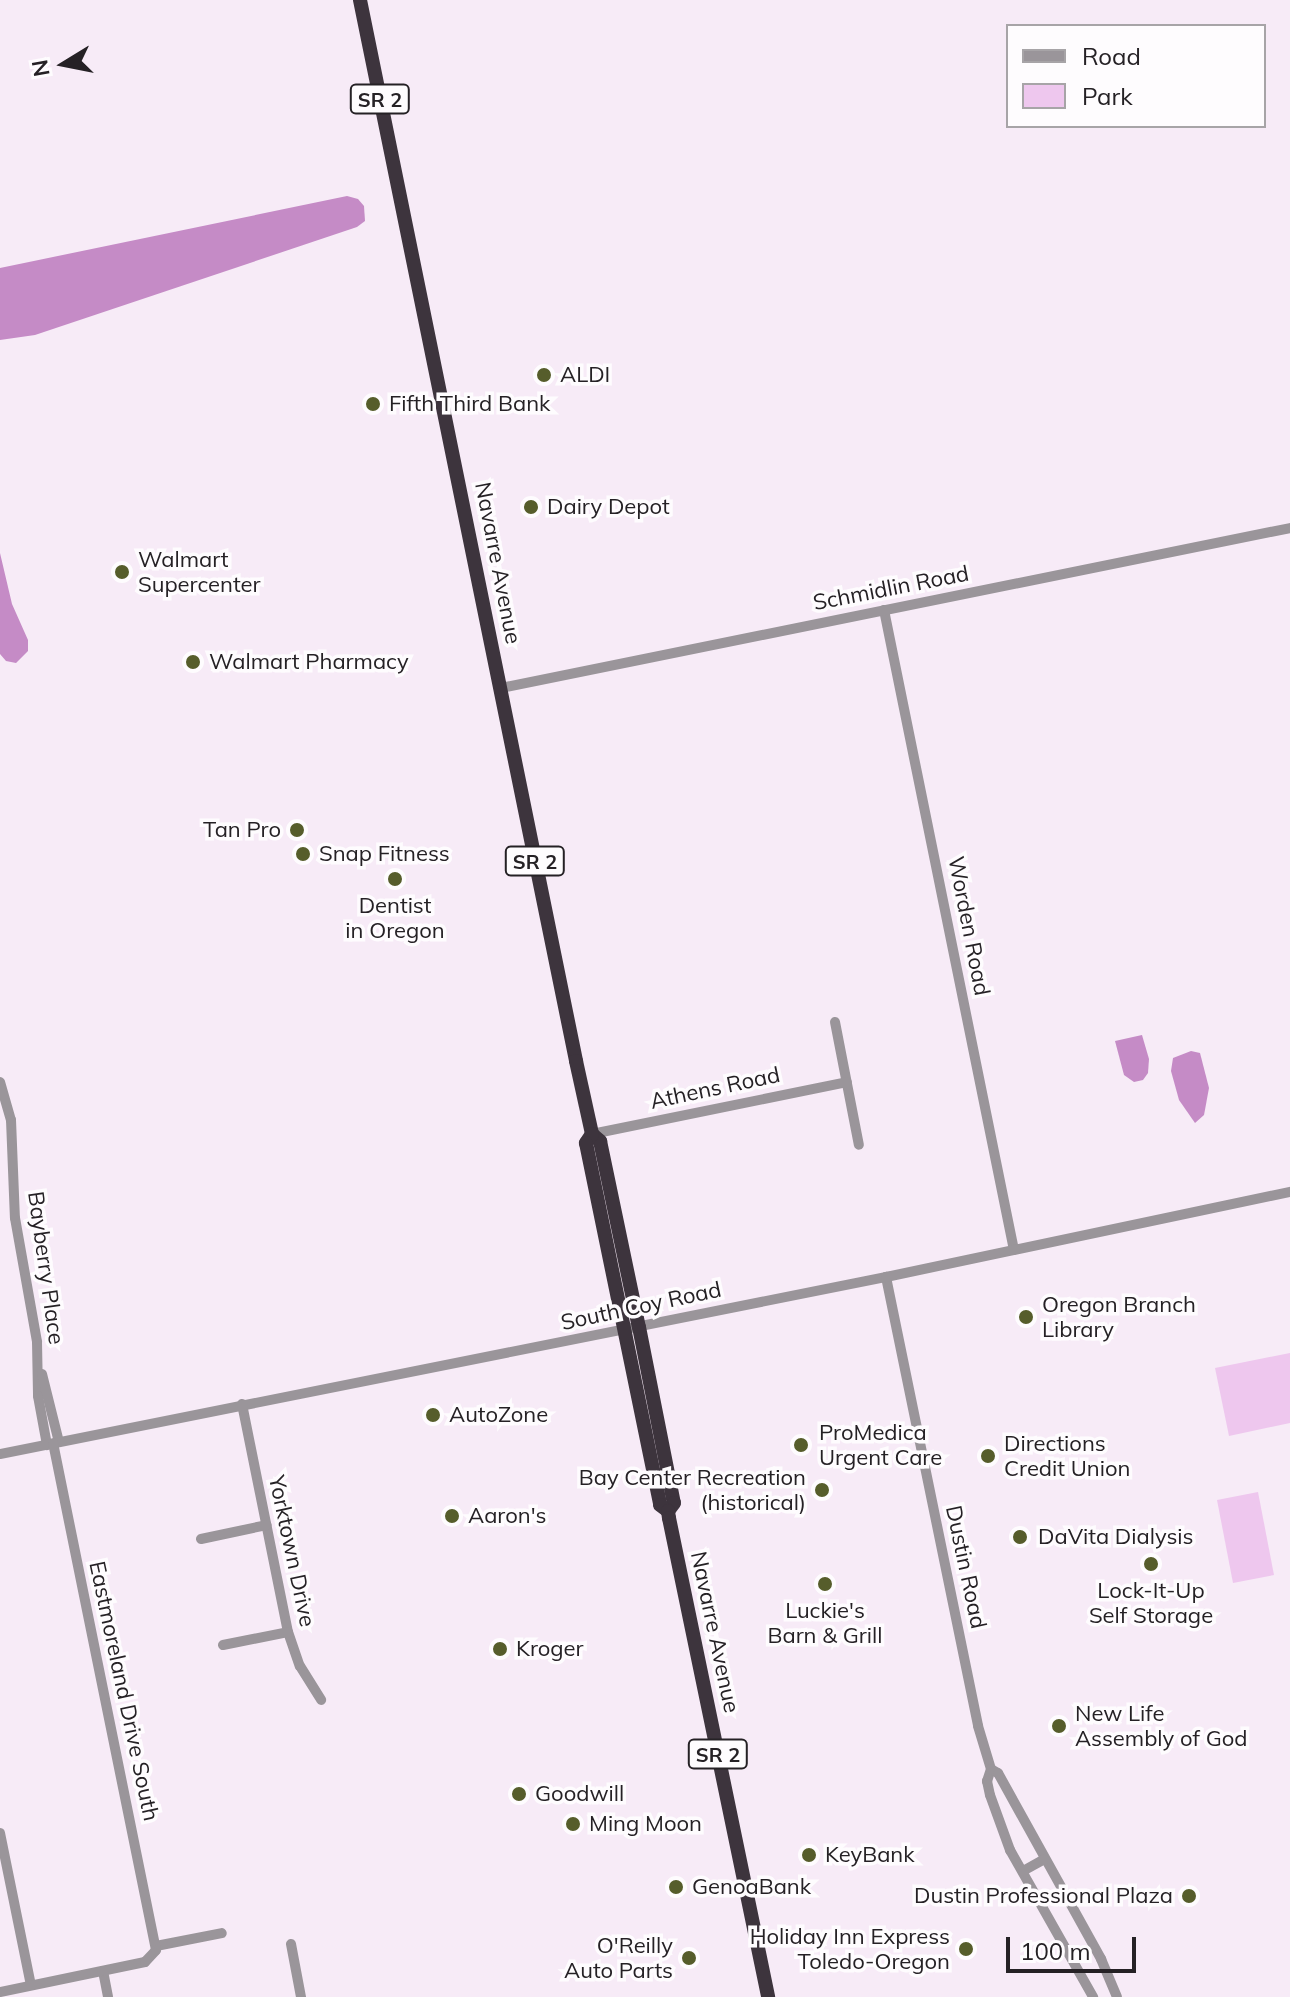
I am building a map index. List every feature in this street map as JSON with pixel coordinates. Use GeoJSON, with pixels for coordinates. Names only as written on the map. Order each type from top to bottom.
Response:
{"type":"FeatureCollection","features":[{"type":"Feature","properties":{"kind":"highway","name":"Navarre Avenue"},"geometry":{"type":"LineString","coordinates":[[360,0],[592,1134],[600,1141],[610,1190],[660,1505],[668,1511],[768,1997]]}},
{"type":"Feature","properties":{"kind":"highway","name":"Navarre Avenue"},"geometry":{"type":"LineString","coordinates":[[592,1134],[586,1143],[632,1329]]}},
{"type":"Feature","properties":{"kind":"highway"},"geometry":{"type":"LineString","coordinates":[[589,1157],[597,1159],[602,1178],[610,1190]]}},
{"type":"Feature","properties":{"kind":"street","name":"Schmidlin Road"},"geometry":{"type":"LineString","coordinates":[[501,688],[1290,528]]}},
{"type":"Feature","properties":{"kind":"street","name":"Worden Road"},"geometry":{"type":"LineString","coordinates":[[884,610],[1014,1250]]}},
{"type":"Feature","properties":{"kind":"street"},"geometry":{"type":"LineString","coordinates":[[835,1022],[859,1145]]}},
{"type":"Feature","properties":{"kind":"street","name":"Bayberry Place"},"geometry":{"type":"LineString","coordinates":[[0,1082],[9,1105],[15,1218],[40,1366],[38,1396],[53,1444]]}},
{"type":"Feature","properties":{"kind":"street","name":"Athens Road"},"geometry":{"type":"LineString","coordinates":[[592,1134],[847,1082]]}},
{"type":"Feature","properties":{"kind":"street","name":"South Coy Road"},"geometry":{"type":"LineString","coordinates":[[0,1454],[632,1329],[1290,1192]]}},
{"type":"Feature","properties":{"kind":"street","name":"Dustin Road"},"geometry":{"type":"LineString","coordinates":[[886,1277],[976,1717],[991,1769],[987,1781],[995,1812],[1023,1871],[1093,1997]]}},
{"type":"Feature","properties":{"kind":"street","name":"Yorktown Drive"},"geometry":{"type":"LineString","coordinates":[[242,1404],[288,1632],[300,1666],[321,1700]]}},
{"type":"Feature","properties":{"kind":"street","name":"Eastmoreland Drive South"},"geometry":{"type":"LineString","coordinates":[[53,1444],[156,1946]]}},
{"type":"Feature","properties":{"kind":"street"},"geometry":{"type":"LineString","coordinates":[[201,1539],[267,1525]]}},
{"type":"Feature","properties":{"kind":"street"},"geometry":{"type":"LineString","coordinates":[[223,1645],[288,1632]]}},
{"type":"Feature","properties":{"kind":"street","name":"Dustin Road"},"geometry":{"type":"LineString","coordinates":[[991,1769],[998,1773],[1101,1959],[1117,1997]]}},
{"type":"Feature","properties":{"kind":"street"},"geometry":{"type":"LineString","coordinates":[[0,1833],[31,1985]]}},
{"type":"Feature","properties":{"kind":"street"},"geometry":{"type":"LineString","coordinates":[[1023,1871],[1045,1859]]}},
{"type":"Feature","properties":{"kind":"street"},"geometry":{"type":"LineString","coordinates":[[0,1992],[148,1961],[155,1953],[156,1946],[222,1933]]}},
{"type":"Feature","properties":{"kind":"street"},"geometry":{"type":"LineString","coordinates":[[291,1944],[301,1997]]}},
{"type":"Feature","properties":{"kind":"street"},"geometry":{"type":"LineString","coordinates":[[103,1971],[108,1997]]}},
{"type":"Feature","properties":{"kind":"green space"},"geometry":{"type":"Polygon","coordinates":[[[1290,1353],[1290,1423],[1229,1436],[1215,1368],[1290,1353]]]}},
{"type":"Feature","properties":{"kind":"green space"},"geometry":{"type":"Polygon","coordinates":[[[1258,1492],[1274,1575],[1233,1583],[1217,1500],[1258,1492]]]}},
{"type":"Feature","properties":{"kind":"shaded area"},"geometry":{"type":"Polygon","coordinates":[[[347,196],[358,199],[364,206],[365,221],[357,227],[35,335],[0,340],[0,268],[347,196]]]}},
{"type":"Feature","properties":{"kind":"shaded area"},"geometry":{"type":"Polygon","coordinates":[[[0,553],[12,604],[28,640],[28,651],[16,663],[6,661],[0,654],[0,553]]]}},
{"type":"Feature","properties":{"kind":"shaded area"},"geometry":{"type":"Polygon","coordinates":[[[1142,1035],[1149,1059],[1148,1073],[1143,1080],[1134,1082],[1124,1075],[1115,1041],[1142,1035]]]}},
{"type":"Feature","properties":{"kind":"shaded area"},"geometry":{"type":"Polygon","coordinates":[[[1191,1051],[1200,1053],[1209,1088],[1204,1115],[1195,1123],[1179,1100],[1171,1071],[1173,1058],[1191,1051]]]}},
{"type":"Feature","properties":{"kind":"place","name":"ALDI"},"geometry":{"type":"Point","coordinates":[544,375]}},
{"type":"Feature","properties":{"kind":"place","name":"Fifth Third Bank"},"geometry":{"type":"Point","coordinates":[373,404]}},
{"type":"Feature","properties":{"kind":"place","name":"Dairy Depot"},"geometry":{"type":"Point","coordinates":[531,507]}},
{"type":"Feature","properties":{"kind":"place","name":"Walmart Supercenter"},"geometry":{"type":"Point","coordinates":[122,572]}},
{"type":"Feature","properties":{"kind":"place","name":"Walmart Pharmacy"},"geometry":{"type":"Point","coordinates":[193,662]}},
{"type":"Feature","properties":{"kind":"place","name":"Tan Pro"},"geometry":{"type":"Point","coordinates":[297,830]}},
{"type":"Feature","properties":{"kind":"place","name":"Snap Fitness"},"geometry":{"type":"Point","coordinates":[303,854]}},
{"type":"Feature","properties":{"kind":"place","name":"Dentist in Oregon"},"geometry":{"type":"Point","coordinates":[395,879]}},
{"type":"Feature","properties":{"kind":"place","name":"Oregon Branch Library"},"geometry":{"type":"Point","coordinates":[1026,1317]}},
{"type":"Feature","properties":{"kind":"place","name":"AutoZone"},"geometry":{"type":"Point","coordinates":[433,1415]}},
{"type":"Feature","properties":{"kind":"place","name":"ProMedica Urgent Care"},"geometry":{"type":"Point","coordinates":[801,1445]}},
{"type":"Feature","properties":{"kind":"place","name":"Directions Credit Union"},"geometry":{"type":"Point","coordinates":[988,1456]}},
{"type":"Feature","properties":{"kind":"place","name":"Bay Center Recreation (historical)"},"geometry":{"type":"Point","coordinates":[822,1490]}},
{"type":"Feature","properties":{"kind":"place","name":"Aaron's"},"geometry":{"type":"Point","coordinates":[452,1516]}},
{"type":"Feature","properties":{"kind":"place","name":"DaVita Dialysis"},"geometry":{"type":"Point","coordinates":[1020,1537]}},
{"type":"Feature","properties":{"kind":"place","name":"Lock-It-Up Self Storage"},"geometry":{"type":"Point","coordinates":[1151,1564]}},
{"type":"Feature","properties":{"kind":"place","name":"Luckie's Barn & Grill"},"geometry":{"type":"Point","coordinates":[825,1584]}},
{"type":"Feature","properties":{"kind":"place","name":"Kroger"},"geometry":{"type":"Point","coordinates":[500,1649]}},
{"type":"Feature","properties":{"kind":"place","name":"New Life Assembly of God"},"geometry":{"type":"Point","coordinates":[1059,1726]}},
{"type":"Feature","properties":{"kind":"place","name":"Goodwill"},"geometry":{"type":"Point","coordinates":[519,1794]}},
{"type":"Feature","properties":{"kind":"place","name":"Ming Moon"},"geometry":{"type":"Point","coordinates":[573,1824]}},
{"type":"Feature","properties":{"kind":"place","name":"KeyBank"},"geometry":{"type":"Point","coordinates":[809,1855]}},
{"type":"Feature","properties":{"kind":"place","name":"GenoaBank"},"geometry":{"type":"Point","coordinates":[676,1887]}},
{"type":"Feature","properties":{"kind":"place","name":"Dustin Professional Plaza"},"geometry":{"type":"Point","coordinates":[1189,1896]}},
{"type":"Feature","properties":{"kind":"place","name":"Holiday Inn Express Toledo-Oregon"},"geometry":{"type":"Point","coordinates":[966,1949]}},
{"type":"Feature","properties":{"kind":"place","name":"O'Reilly Auto Parts"},"geometry":{"type":"Point","coordinates":[689,1958]}}]}
